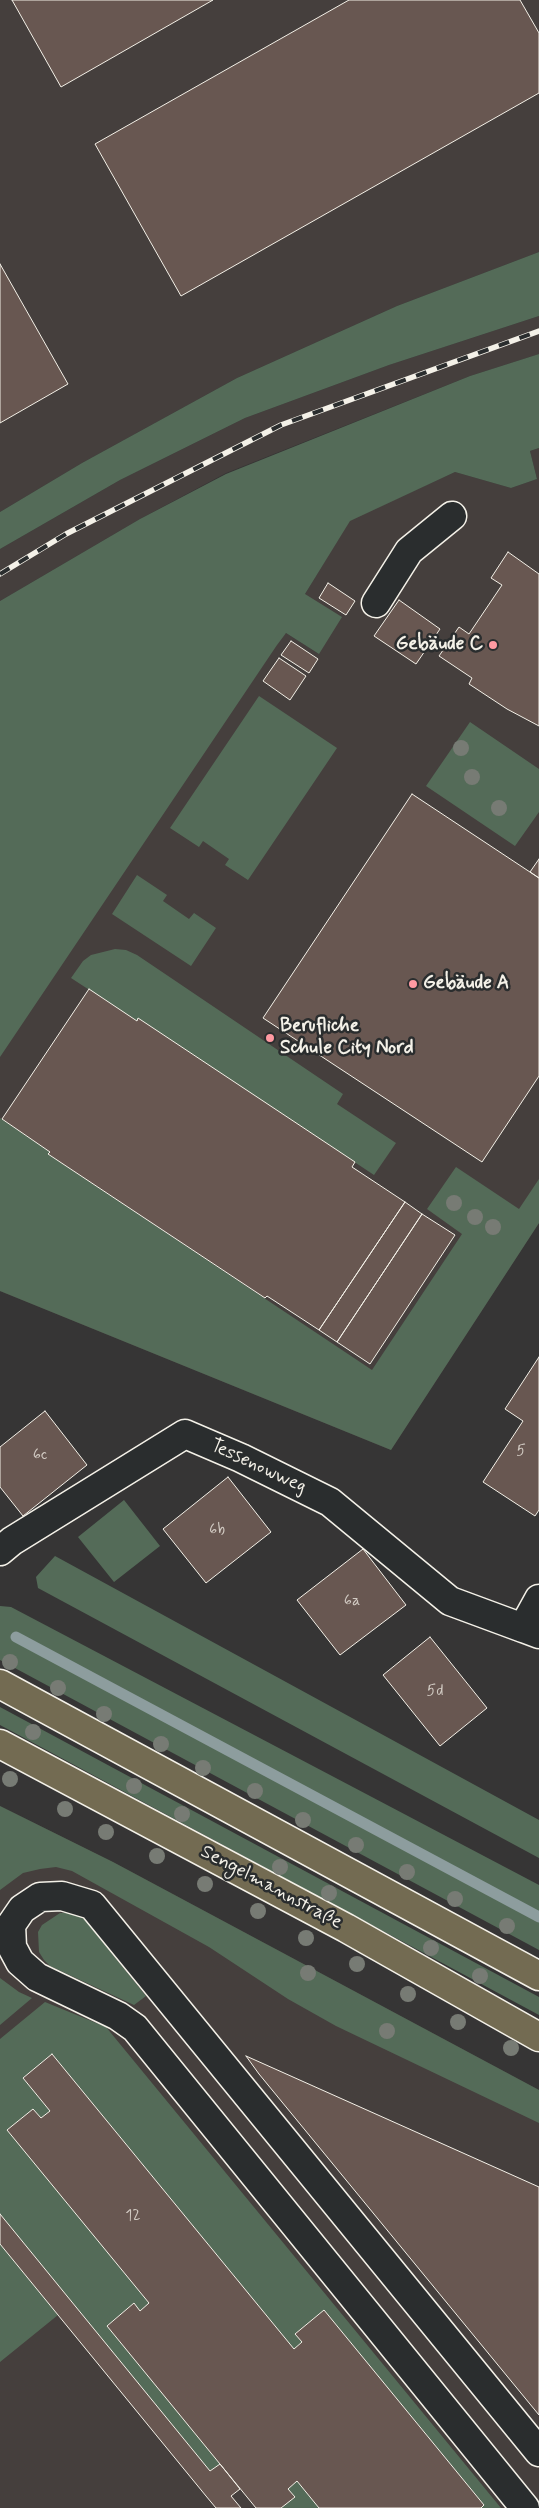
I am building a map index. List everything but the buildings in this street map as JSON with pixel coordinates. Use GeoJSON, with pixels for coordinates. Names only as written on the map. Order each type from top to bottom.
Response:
{"type":"FeatureCollection","features":[{"type":"Feature","properties":{"kind":"main road"},"geometry":{"type":"LineString","coordinates":[[0,1684],[539,1976]]}},
{"type":"Feature","properties":{"kind":"main road","name":"Sengelmannstraße"},"geometry":{"type":"LineString","coordinates":[[0,1744],[346,1928],[539,2037]]}},
{"type":"Feature","properties":{"kind":"lane"},"geometry":{"type":"LineString","coordinates":[[376,602],[409,551],[452,516]]}},
{"type":"Feature","properties":{"kind":"lane","name":"Tessenowweg"},"geometry":{"type":"LineString","coordinates":[[0,1551],[12,1541],[185,1434],[241,1458],[330,1502],[450,1601],[531,1631]]}},
{"type":"Feature","properties":{"kind":"lane"},"geometry":{"type":"LineString","coordinates":[[531,1631],[539,1599]]}},
{"type":"Feature","properties":{"kind":"lane"},"geometry":{"type":"LineString","coordinates":[[525,2508],[135,2028],[118,2016],[37,1977],[20,1962],[12,1947],[11,1926],[22,1909],[40,1897],[62,1896],[92,1904],[539,2452]]}},
{"type":"Feature","properties":{"kind":"shaded area"},"geometry":{"type":"Polygon","coordinates":[[[0,0],[539,0],[539,252],[397,306],[237,378],[82,463],[0,512],[0,0]]]}},
{"type":"Feature","properties":{"kind":"shaded area"},"geometry":{"type":"Polygon","coordinates":[[[539,316],[539,354],[470,376],[226,473],[140,519],[0,601],[0,549],[120,480],[245,418],[389,365],[539,316]]]}},
{"type":"Feature","properties":{"kind":"shaded area","name":"Berufliche Schule City Nord"},"geometry":{"type":"Polygon","coordinates":[[[539,448],[539,1223],[391,1450],[0,1291],[0,853],[286,633],[319,654],[305,594],[350,520],[455,472],[511,488],[537,479],[530,451],[539,448]]]}},
{"type":"Feature","properties":{"kind":"shaded area"},"geometry":{"type":"Polygon","coordinates":[[[0,1806],[113,1862],[539,2090],[539,2508],[0,2508],[0,1806]]]}},
{"type":"Feature","properties":{"kind":"green space"},"geometry":{"type":"Polygon","coordinates":[[[539,252],[539,316],[389,365],[245,418],[120,480],[0,549],[0,512],[82,463],[237,378],[397,306],[539,252]]]}},
{"type":"Feature","properties":{"kind":"green space"},"geometry":{"type":"Polygon","coordinates":[[[539,354],[539,448],[530,451],[537,479],[511,488],[455,472],[350,521],[305,594],[342,617],[319,654],[286,633],[0,1057],[0,601],[140,519],[226,474],[470,376],[539,354]]]}},
{"type":"Feature","properties":{"kind":"green space"},"geometry":{"type":"Polygon","coordinates":[[[259,696],[337,748],[248,880],[225,865],[229,859],[203,841],[199,847],[170,828],[259,696]]]}},
{"type":"Feature","properties":{"kind":"green space"},"geometry":{"type":"Polygon","coordinates":[[[470,722],[539,769],[539,812],[515,846],[426,786],[470,722]]]}},
{"type":"Feature","properties":{"kind":"green space"},"geometry":{"type":"Polygon","coordinates":[[[137,875],[167,895],[163,901],[189,919],[194,913],[216,928],[191,966],[112,914],[137,875]]]}},
{"type":"Feature","properties":{"kind":"green space"},"geometry":{"type":"Polygon","coordinates":[[[115,949],[126,950],[137,955],[343,1094],[337,1104],[396,1143],[374,1175],[139,1019],[137,1021],[71,978],[83,961],[91,955],[115,949]]]}},
{"type":"Feature","properties":{"kind":"green space"},"geometry":{"type":"Polygon","coordinates":[[[0,1118],[50,1152],[48,1154],[372,1370],[462,1234],[427,1209],[456,1167],[519,1209],[539,1179],[539,1223],[391,1450],[0,1291],[0,1118]]]}},
{"type":"Feature","properties":{"kind":"green space"},"geometry":{"type":"Polygon","coordinates":[[[124,1500],[160,1546],[114,1582],[78,1537],[124,1500]]]}},
{"type":"Feature","properties":{"kind":"green space"},"geometry":{"type":"Polygon","coordinates":[[[55,1556],[539,1820],[539,1858],[38,1588],[36,1577],[55,1556]]]}},
{"type":"Feature","properties":{"kind":"green space"},"geometry":{"type":"Polygon","coordinates":[[[0,1606],[11,1607],[539,1885],[539,1950],[0,1660],[0,1606]]]}},
{"type":"Feature","properties":{"kind":"green space"},"geometry":{"type":"Polygon","coordinates":[[[0,1707],[539,1997],[539,2015],[0,1725],[0,1707]]]}},
{"type":"Feature","properties":{"kind":"green space"},"geometry":{"type":"Polygon","coordinates":[[[0,1806],[113,1862],[539,2090],[539,2123],[336,2026],[288,1999],[209,1947],[72,1871],[56,1867],[23,1873],[0,1890],[0,1806]]]}},
{"type":"Feature","properties":{"kind":"green space"},"geometry":{"type":"Polygon","coordinates":[[[60,1913],[72,1913],[84,1919],[146,1996],[134,2005],[50,1966],[39,1952],[38,1932],[42,1925],[60,1913]]]}},
{"type":"Feature","properties":{"kind":"green space"},"geometry":{"type":"Polygon","coordinates":[[[0,1978],[19,1992],[32,1998],[0,2025],[0,1978]]]}},
{"type":"Feature","properties":{"kind":"green space"},"geometry":{"type":"Polygon","coordinates":[[[45,2002],[106,2027],[501,2508],[481,2508],[484,2505],[324,2310],[296,2333],[302,2342],[294,2349],[52,2054],[23,2078],[50,2111],[41,2118],[33,2109],[8,2130],[149,2303],[140,2311],[134,2303],[107,2326],[220,2464],[210,2471],[0,2214],[0,2039],[45,2002]]]}},
{"type":"Feature","properties":{"kind":"green space"},"geometry":{"type":"Polygon","coordinates":[[[0,2244],[58,2315],[0,2362],[0,2244]]]}},
{"type":"Feature","properties":{"kind":"green space"},"geometry":{"type":"Polygon","coordinates":[[[297,2481],[319,2508],[281,2508],[295,2497],[288,2489],[297,2481]]]}},
{"type":"Feature","properties":{"kind":"waterway"},"geometry":{"type":"LineString","coordinates":[[16,1637],[539,1917]]}},
{"type":"Feature","properties":{"kind":"railway"},"geometry":{"type":"LineString","coordinates":[[0,574],[66,534],[281,425],[539,331]]}},
{"type":"Feature","properties":{"kind":"place","name":"Gebäude C"},"geometry":{"type":"Point","coordinates":[493,645]}},
{"type":"Feature","properties":{"kind":"place","name":"Gebäude A"},"geometry":{"type":"Point","coordinates":[413,984]}},
{"type":"Feature","properties":{"kind":"place","name":"Berufliche Schule City Nord"},"geometry":{"type":"Point","coordinates":[270,1038]}}]}
